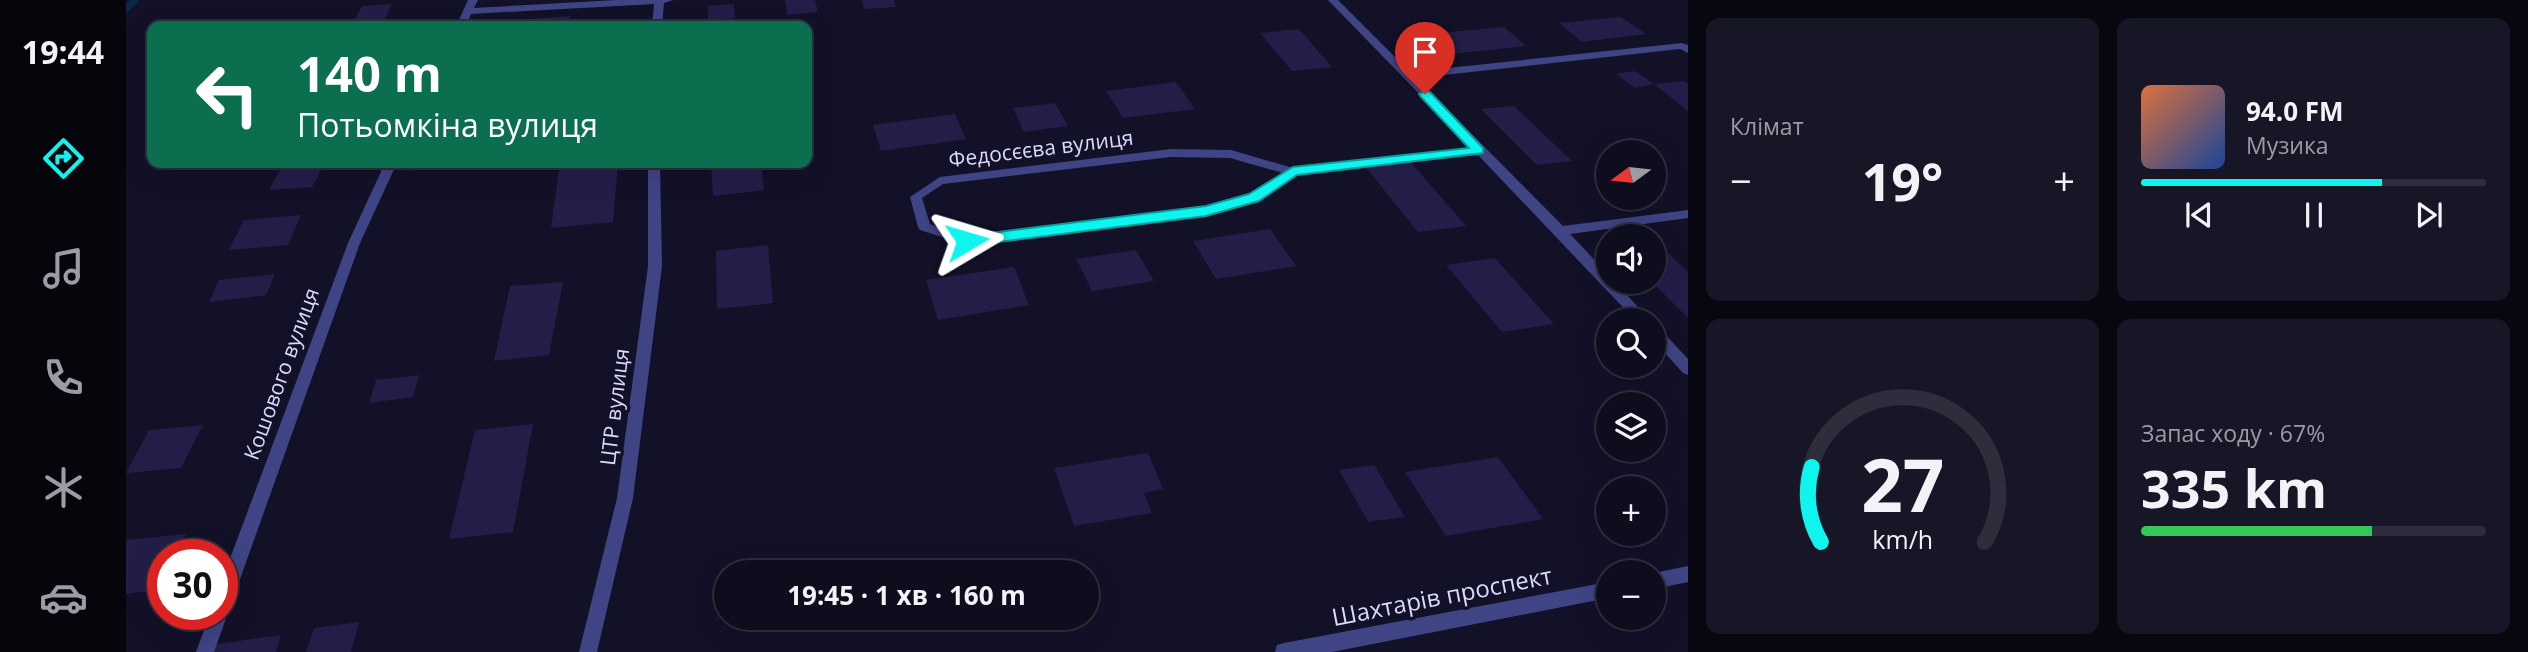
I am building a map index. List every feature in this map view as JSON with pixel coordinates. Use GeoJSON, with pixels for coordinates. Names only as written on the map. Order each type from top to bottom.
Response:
{"type":"FeatureCollection","features":[{"type":"Feature","properties":{"kind":"street"},"geometry":{"type":"LineString","coordinates":[[464,21],[473,0]]}},
{"type":"Feature","properties":{"kind":"street"},"geometry":{"type":"LineString","coordinates":[[657,21],[659,0]]}},
{"type":"Feature","properties":{"kind":"street"},"geometry":{"type":"LineString","coordinates":[[469,11],[668,0]]}},
{"type":"Feature","properties":{"kind":"street"},"geometry":{"type":"LineString","coordinates":[[1333,0],[1632,308]]}},
{"type":"Feature","properties":{"kind":"street"},"geometry":{"type":"LineString","coordinates":[[1407,76],[1682,46],[1688,50]]}},
{"type":"Feature","properties":{"kind":"street","name":"Федосєєва вулиця"},"geometry":{"type":"LineString","coordinates":[[1293,172],[1254,198],[1206,211],[967,241],[925,226],[916,197],[940,181],[1171,153],[1231,154],[1293,172],[1479,150]]}},
{"type":"Feature","properties":{"kind":"street","name":"Кошового вулиця"},"geometry":{"type":"LineString","coordinates":[[238,561],[354,243],[389,168]]}},
{"type":"Feature","properties":{"kind":"street","name":"ЦТР вулиця"},"geometry":{"type":"LineString","coordinates":[[588,652],[625,498],[655,266],[654,168]]}},
{"type":"Feature","properties":{"kind":"street"},"geometry":{"type":"LineString","coordinates":[[1560,231],[1688,214]]}},
{"type":"Feature","properties":{"kind":"street"},"geometry":{"type":"LineString","coordinates":[[1666,345],[1688,369]]}},
{"type":"Feature","properties":{"kind":"street"},"geometry":{"type":"LineString","coordinates":[[1666,579],[1688,574]]}},
{"type":"Feature","properties":{"kind":"street","name":"Шахтарів проспект"},"geometry":{"type":"LineString","coordinates":[[1284,652],[1596,592]]}},
{"type":"Feature","properties":{"kind":"street"},"geometry":{"type":"LineString","coordinates":[[205,652],[213,630]]}},
{"type":"Feature","properties":{"kind":"building"},"geometry":{"type":"Polygon","coordinates":[[[785,0],[815,0],[818,12],[787,15],[785,0]]]}},
{"type":"Feature","properties":{"kind":"building"},"geometry":{"type":"Polygon","coordinates":[[[862,0],[894,0],[896,7],[864,9],[862,0]]]}},
{"type":"Feature","properties":{"kind":"building"},"geometry":{"type":"Polygon","coordinates":[[[392,4],[385,19],[354,21],[362,6],[392,4]]]}},
{"type":"Feature","properties":{"kind":"building"},"geometry":{"type":"Polygon","coordinates":[[[734,4],[735,18],[708,20],[708,6],[734,4]]]}},
{"type":"Feature","properties":{"kind":"building"},"geometry":{"type":"Polygon","coordinates":[[[570,16],[569,21],[530,19],[570,16]]]}},
{"type":"Feature","properties":{"kind":"building"},"geometry":{"type":"Polygon","coordinates":[[[1621,17],[1646,34],[1582,42],[1559,23],[1621,17]]]}},
{"type":"Feature","properties":{"kind":"building"},"geometry":{"type":"Polygon","coordinates":[[[1504,27],[1526,46],[1451,54],[1430,34],[1504,27]]]}},
{"type":"Feature","properties":{"kind":"building"},"geometry":{"type":"Polygon","coordinates":[[[1299,29],[1332,67],[1292,71],[1260,33],[1299,29]]]}},
{"type":"Feature","properties":{"kind":"building"},"geometry":{"type":"Polygon","coordinates":[[[1635,71],[1654,84],[1635,88],[1616,74],[1635,71]]]}},
{"type":"Feature","properties":{"kind":"building"},"geometry":{"type":"Polygon","coordinates":[[[1684,81],[1688,84],[1688,111],[1654,84],[1684,81]]]}},
{"type":"Feature","properties":{"kind":"building"},"geometry":{"type":"Polygon","coordinates":[[[1176,82],[1195,109],[1123,118],[1106,91],[1176,82]]]}},
{"type":"Feature","properties":{"kind":"building"},"geometry":{"type":"Polygon","coordinates":[[[1055,103],[1068,126],[1024,132],[1013,108],[1055,103]]]}},
{"type":"Feature","properties":{"kind":"building"},"geometry":{"type":"Polygon","coordinates":[[[1514,106],[1572,161],[1537,165],[1481,109],[1514,106]]]}},
{"type":"Feature","properties":{"kind":"building"},"geometry":{"type":"Polygon","coordinates":[[[955,114],[966,139],[881,151],[873,125],[955,114]]]}},
{"type":"Feature","properties":{"kind":"building"},"geometry":{"type":"Polygon","coordinates":[[[1409,160],[1466,226],[1418,232],[1364,165],[1409,160]]]}},
{"type":"Feature","properties":{"kind":"building"},"geometry":{"type":"Polygon","coordinates":[[[281,168],[322,168],[312,187],[269,190],[281,168]]]}},
{"type":"Feature","properties":{"kind":"building"},"geometry":{"type":"Polygon","coordinates":[[[406,168],[435,168],[405,171],[406,168]]]}},
{"type":"Feature","properties":{"kind":"building"},"geometry":{"type":"Polygon","coordinates":[[[559,168],[618,168],[613,222],[551,228],[559,168]]]}},
{"type":"Feature","properties":{"kind":"building"},"geometry":{"type":"Polygon","coordinates":[[[711,168],[762,168],[764,190],[713,196],[711,168]]]}},
{"type":"Feature","properties":{"kind":"building"},"geometry":{"type":"Polygon","coordinates":[[[301,215],[288,245],[229,250],[244,220],[301,215]]]}},
{"type":"Feature","properties":{"kind":"building"},"geometry":{"type":"Polygon","coordinates":[[[1270,229],[1296,266],[1216,279],[1193,241],[1270,229]]]}},
{"type":"Feature","properties":{"kind":"building"},"geometry":{"type":"Polygon","coordinates":[[[768,245],[773,303],[717,309],[716,251],[768,245]]]}},
{"type":"Feature","properties":{"kind":"building"},"geometry":{"type":"Polygon","coordinates":[[[1136,250],[1154,281],[1092,291],[1076,259],[1136,250]]]}},
{"type":"Feature","properties":{"kind":"building"},"geometry":{"type":"Polygon","coordinates":[[[1666,251],[1688,272],[1688,318],[1664,294],[1666,251]]]}},
{"type":"Feature","properties":{"kind":"building"},"geometry":{"type":"Polygon","coordinates":[[[1495,258],[1554,324],[1502,332],[1446,265],[1495,258]]]}},
{"type":"Feature","properties":{"kind":"building"},"geometry":{"type":"Polygon","coordinates":[[[1014,267],[1029,305],[938,320],[926,280],[1014,267]]]}},
{"type":"Feature","properties":{"kind":"building"},"geometry":{"type":"Polygon","coordinates":[[[275,274],[266,295],[209,302],[219,280],[275,274]]]}},
{"type":"Feature","properties":{"kind":"building"},"geometry":{"type":"Polygon","coordinates":[[[563,282],[549,355],[494,361],[510,286],[563,282]]]}},
{"type":"Feature","properties":{"kind":"building"},"geometry":{"type":"Polygon","coordinates":[[[419,375],[413,397],[369,403],[376,380],[419,375]]]}},
{"type":"Feature","properties":{"kind":"building"},"geometry":{"type":"Polygon","coordinates":[[[533,424],[513,532],[449,539],[475,430],[533,424]]]}},
{"type":"Feature","properties":{"kind":"building"},"geometry":{"type":"Polygon","coordinates":[[[203,425],[181,468],[126,473],[149,430],[203,425]]]}},
{"type":"Feature","properties":{"kind":"building"},"geometry":{"type":"Polygon","coordinates":[[[1148,453],[1163,489],[1144,493],[1152,513],[1074,526],[1054,468],[1148,453]]]}},
{"type":"Feature","properties":{"kind":"building"},"geometry":{"type":"Polygon","coordinates":[[[1498,457],[1543,519],[1446,536],[1405,472],[1498,457]]]}},
{"type":"Feature","properties":{"kind":"building"},"geometry":{"type":"Polygon","coordinates":[[[1374,465],[1405,517],[1368,522],[1339,470],[1374,465]]]}},
{"type":"Feature","properties":{"kind":"building"},"geometry":{"type":"Polygon","coordinates":[[[186,534],[184,539],[147,539],[147,591],[126,594],[126,540],[186,534]]]}},
{"type":"Feature","properties":{"kind":"building"},"geometry":{"type":"Polygon","coordinates":[[[359,622],[351,652],[306,652],[314,628],[359,622]]]}},
{"type":"Feature","properties":{"kind":"building"},"geometry":{"type":"Polygon","coordinates":[[[281,635],[276,652],[207,652],[209,645],[281,635]]]}},
{"type":"Feature","properties":{"kind":"waterway"},"geometry":{"type":"LineString","coordinates":[[126,9],[135,0]]}},
{"type":"Feature","properties":{"kind":"route"},"geometry":{"type":"LineString","coordinates":[[967,241],[1206,211],[1254,198],[1293,172],[1479,150],[1425,94]]}}]}
